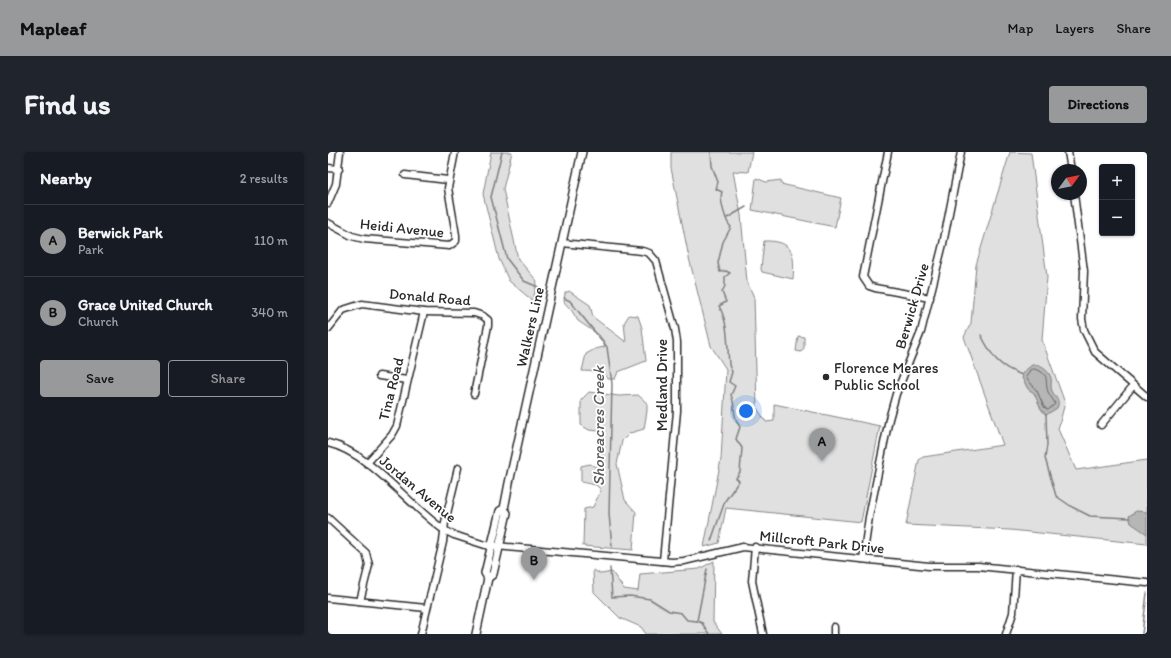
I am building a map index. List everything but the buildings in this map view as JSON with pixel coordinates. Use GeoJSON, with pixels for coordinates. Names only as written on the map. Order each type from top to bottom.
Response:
{"type":"FeatureCollection","features":[{"type":"Feature","properties":{"kind":"main road","name":"Walkers Line"},"geometry":{"type":"LineString","coordinates":[[476,634],[488,578],[493,574],[500,511],[504,509],[582,152]]}},
{"type":"Feature","properties":{"kind":"street"},"geometry":{"type":"LineString","coordinates":[[328,203],[336,184],[340,152]]}},
{"type":"Feature","properties":{"kind":"street","name":"Heidi Avenue"},"geometry":{"type":"LineString","coordinates":[[328,223],[352,236],[364,239],[449,246],[456,241],[449,201],[448,180],[455,152]]}},
{"type":"Feature","properties":{"kind":"street"},"geometry":{"type":"LineString","coordinates":[[888,152],[863,277],[869,286],[874,288],[930,298]]}},
{"type":"Feature","properties":{"kind":"street","name":"Berwick Drive"},"geometry":{"type":"LineString","coordinates":[[864,560],[869,518],[889,419],[896,394],[919,339],[943,244],[961,152]]}},
{"type":"Feature","properties":{"kind":"street"},"geometry":{"type":"LineString","coordinates":[[1068,152],[1069,164]]}},
{"type":"Feature","properties":{"kind":"street"},"geometry":{"type":"LineString","coordinates":[[328,168],[339,169]]}},
{"type":"Feature","properties":{"kind":"street"},"geometry":{"type":"LineString","coordinates":[[405,175],[448,180]]}},
{"type":"Feature","properties":{"kind":"street"},"geometry":{"type":"LineString","coordinates":[[1075,200],[1084,271],[1082,319],[1084,330],[1095,352],[1147,397]]}},
{"type":"Feature","properties":{"kind":"street","name":"Medland Drive"},"geometry":{"type":"LineString","coordinates":[[562,244],[642,251],[649,253],[656,261],[675,329],[677,342],[677,411],[663,561]]}},
{"type":"Feature","properties":{"kind":"street","name":"Donald Road"},"geometry":{"type":"LineString","coordinates":[[328,329],[344,310],[352,306],[362,304],[424,312],[474,313],[483,316],[488,320],[488,326],[474,394]]}},
{"type":"Feature","properties":{"kind":"street","name":"Tina Road"},"geometry":{"type":"LineString","coordinates":[[367,463],[392,435],[397,426],[424,312]]}},
{"type":"Feature","properties":{"kind":"street"},"geometry":{"type":"LineString","coordinates":[[379,376],[407,380]]}},
{"type":"Feature","properties":{"kind":"street"},"geometry":{"type":"LineString","coordinates":[[1101,425],[1133,386]]}},
{"type":"Feature","properties":{"kind":"street","name":"Jordan Avenue"},"geometry":{"type":"LineString","coordinates":[[328,443],[345,450],[367,463],[444,530],[473,542],[496,546]]}},
{"type":"Feature","properties":{"kind":"street"},"geometry":{"type":"LineString","coordinates":[[421,634],[443,542],[444,530],[458,468]]}},
{"type":"Feature","properties":{"kind":"street"},"geometry":{"type":"LineString","coordinates":[[328,518],[366,553],[369,565],[360,601]]}},
{"type":"Feature","properties":{"kind":"street","name":"Millcroft Park Drive"},"geometry":{"type":"LineString","coordinates":[[496,546],[663,561],[684,561],[731,548],[755,547],[929,566],[978,566],[1147,583]]}},
{"type":"Feature","properties":{"kind":"street"},"geometry":{"type":"LineString","coordinates":[[755,547],[752,581],[763,634]]}},
{"type":"Feature","properties":{"kind":"street"},"geometry":{"type":"LineString","coordinates":[[1014,634],[1006,633],[1013,613],[1016,569]]}},
{"type":"Feature","properties":{"kind":"street"},"geometry":{"type":"LineString","coordinates":[[328,598],[426,608]]}},
{"type":"Feature","properties":{"kind":"shaded area"},"geometry":{"type":"Polygon","coordinates":[[[491,152],[512,152],[503,189],[518,259],[537,281],[533,301],[509,281],[499,259],[483,194],[491,152]]]}},
{"type":"Feature","properties":{"kind":"shaded area"},"geometry":{"type":"Polygon","coordinates":[[[671,152],[752,152],[748,172],[733,171],[741,215],[747,282],[754,297],[757,408],[766,422],[774,421],[774,404],[880,426],[861,522],[726,508],[719,543],[704,547],[721,459],[726,369],[711,346],[689,258],[671,168],[671,152]]]}},
{"type":"Feature","properties":{"kind":"shaded area"},"geometry":{"type":"Polygon","coordinates":[[[1010,152],[1031,153],[1047,277],[1042,340],[1065,403],[1058,429],[1076,470],[1147,460],[1147,544],[1010,530],[906,525],[919,460],[923,457],[1003,445],[964,337],[971,323],[976,265],[1010,152]]]}},
{"type":"Feature","properties":{"kind":"shaded area"},"geometry":{"type":"Polygon","coordinates":[[[756,178],[766,182],[781,180],[781,184],[841,198],[835,227],[752,210],[756,178]]]}},
{"type":"Feature","properties":{"kind":"shaded area"},"geometry":{"type":"Polygon","coordinates":[[[764,241],[774,241],[787,246],[793,256],[793,279],[762,272],[764,241]]]}},
{"type":"Feature","properties":{"kind":"shaded area"},"geometry":{"type":"Polygon","coordinates":[[[569,291],[590,305],[593,317],[626,342],[624,323],[629,315],[638,316],[642,328],[646,361],[618,372],[615,379],[608,379],[604,372],[582,371],[586,354],[595,349],[604,347],[605,343],[599,335],[578,321],[564,302],[565,293],[569,291]]]}},
{"type":"Feature","properties":{"kind":"shaded area"},"geometry":{"type":"Polygon","coordinates":[[[798,336],[804,337],[804,348],[801,352],[796,351],[798,336]]]}},
{"type":"Feature","properties":{"kind":"shaded area"},"geometry":{"type":"Polygon","coordinates":[[[589,392],[619,396],[638,395],[647,403],[644,429],[630,433],[622,441],[617,464],[625,500],[636,512],[633,550],[583,546],[584,509],[593,507],[601,490],[596,485],[581,482],[581,466],[590,464],[596,467],[601,463],[603,438],[598,431],[589,430],[581,425],[581,400],[589,392]]]}},
{"type":"Feature","properties":{"kind":"shaded area"},"geometry":{"type":"Polygon","coordinates":[[[714,561],[713,622],[722,634],[646,634],[641,627],[620,618],[594,592],[593,570],[601,574],[612,572],[624,589],[638,591],[640,574],[699,569],[714,561]]]}},
{"type":"Feature","properties":{"kind":"water"},"geometry":{"type":"Polygon","coordinates":[[[1032,365],[1041,367],[1048,372],[1051,378],[1051,389],[1058,401],[1057,408],[1046,415],[1041,409],[1034,393],[1028,389],[1022,378],[1023,372],[1032,365]]]}},
{"type":"Feature","properties":{"kind":"water"},"geometry":{"type":"Polygon","coordinates":[[[1136,511],[1147,512],[1147,534],[1131,523],[1129,516],[1136,511]]]}},
{"type":"Feature","properties":{"kind":"waterway","name":"Shoreacres Creek"},"geometry":{"type":"LineString","coordinates":[[502,152],[491,197],[507,259],[524,281],[538,287]]}},
{"type":"Feature","properties":{"kind":"waterway","name":"Shoreacres Creek"},"geometry":{"type":"LineString","coordinates":[[711,152],[712,166],[718,182],[716,189],[722,192],[721,200],[727,221],[731,227],[723,242],[718,263],[720,272],[726,271],[730,273],[725,277],[725,286],[722,292],[726,302],[719,306],[726,327],[729,365],[732,372],[729,382],[735,386],[731,395],[736,419],[740,427],[736,439],[742,448],[740,472],[736,478],[739,481],[725,501],[711,541]]}},
{"type":"Feature","properties":{"kind":"waterway","name":"Shoreacres Creek"},"geometry":{"type":"LineString","coordinates":[[727,218],[746,207]]}},
{"type":"Feature","properties":{"kind":"waterway","name":"Shoreacres Creek"},"geometry":{"type":"LineString","coordinates":[[564,298],[570,301],[607,347],[612,384],[609,514],[612,547]]}},
{"type":"Feature","properties":{"kind":"waterway"},"geometry":{"type":"LineString","coordinates":[[981,335],[989,350],[997,360],[1007,368],[1022,375]]}},
{"type":"Feature","properties":{"kind":"waterway"},"geometry":{"type":"LineString","coordinates":[[1046,415],[1047,445],[1045,458],[1056,496],[1072,507],[1090,516],[1129,518]]}},
{"type":"Feature","properties":{"kind":"waterway","name":"Shoreacres Creek"},"geometry":{"type":"LineString","coordinates":[[610,568],[612,597],[630,596],[650,599],[669,611],[681,613],[687,620],[697,621]]}},
{"type":"Feature","properties":{"kind":"waterway","name":"Shoreacres Creek"},"geometry":{"type":"LineString","coordinates":[[707,569],[697,621],[702,623],[709,634]]}},
{"type":"Feature","properties":{"kind":"waterway"},"geometry":{"type":"LineString","coordinates":[[1142,634],[1147,593]]}},
{"type":"Feature","properties":{"kind":"place","name":"Florence Meares Public School"},"geometry":{"type":"Point","coordinates":[826,377]}},
{"type":"Feature","properties":{"kind":"place","name":"Berwick Park"},"geometry":{"type":"Point","coordinates":[822,461]}},
{"type":"Feature","properties":{"kind":"place","name":"Grace United Church"},"geometry":{"type":"Point","coordinates":[534,580]}}]}
